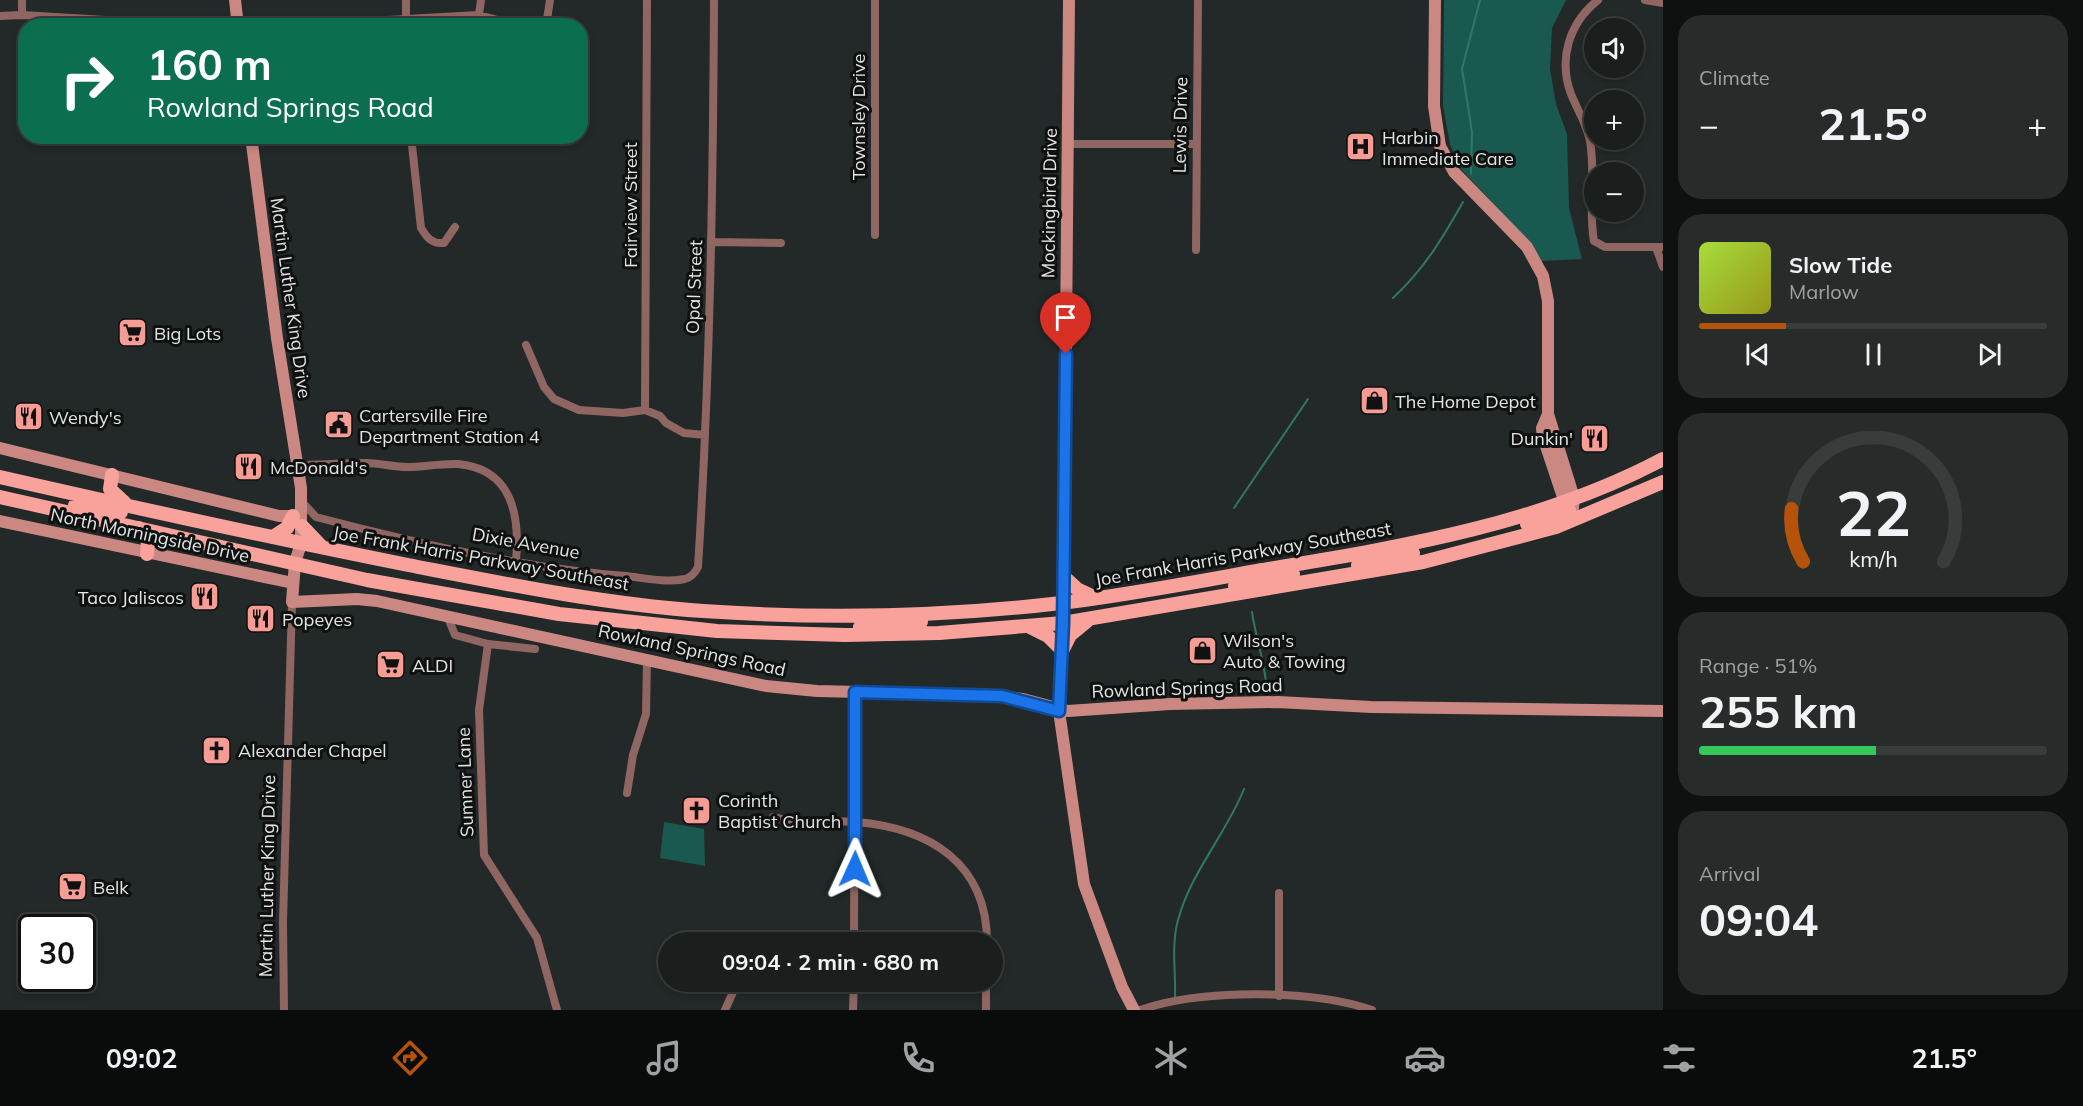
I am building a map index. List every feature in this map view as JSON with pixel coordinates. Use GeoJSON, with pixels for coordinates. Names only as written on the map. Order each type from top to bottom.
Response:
{"type":"FeatureCollection","features":[{"type":"Feature","properties":{"kind":"main road","name":"Joe Frank Harris Parkway Southeast"},"geometry":{"type":"LineString","coordinates":[[0,497],[139,528],[295,549],[457,598],[559,614],[686,629],[816,635],[928,633],[1063,623],[1446,557],[1570,509],[1663,459]]}},
{"type":"Feature","properties":{"kind":"main road"},"geometry":{"type":"LineString","coordinates":[[1570,509],[1663,472]]}},
{"type":"Feature","properties":{"kind":"main road"},"geometry":{"type":"LineString","coordinates":[[112,475],[110,489],[129,505]]}},
{"type":"Feature","properties":{"kind":"main road","name":"Joe Frank Harris Parkway Southeast"},"geometry":{"type":"LineString","coordinates":[[0,477],[273,537],[295,549],[324,548],[535,590],[703,611],[859,615],[972,610],[1096,598],[1349,555],[1468,531],[1570,509],[1663,482]]}},
{"type":"Feature","properties":{"kind":"main road"},"geometry":{"type":"LineString","coordinates":[[19,502],[55,503],[111,511],[295,549]]}},
{"type":"Feature","properties":{"kind":"main road"},"geometry":{"type":"LineString","coordinates":[[273,537],[297,521],[324,548]]}},
{"type":"Feature","properties":{"kind":"main road"},"geometry":{"type":"LineString","coordinates":[[139,528],[148,540],[147,554]]}},
{"type":"Feature","properties":{"kind":"main road"},"geometry":{"type":"LineString","coordinates":[[1063,623],[1073,615],[1084,611],[1270,579],[1319,567],[1349,555]]}},
{"type":"Feature","properties":{"kind":"main road"},"geometry":{"type":"LineString","coordinates":[[1064,577],[1077,589],[1096,598]]}},
{"type":"Feature","properties":{"kind":"main road"},"geometry":{"type":"LineString","coordinates":[[816,635],[839,628],[1046,613],[1058,609],[1063,602]]}},
{"type":"Feature","properties":{"kind":"main road"},"geometry":{"type":"LineString","coordinates":[[1028,626],[1048,636],[1062,651],[1070,635],[1089,619]]}},
{"type":"Feature","properties":{"kind":"street"},"geometry":{"type":"LineString","coordinates":[[22,0],[22,15]]}},
{"type":"Feature","properties":{"kind":"street"},"geometry":{"type":"LineString","coordinates":[[235,0],[237,18]]}},
{"type":"Feature","properties":{"kind":"street"},"geometry":{"type":"LineString","coordinates":[[406,0],[406,18]]}},
{"type":"Feature","properties":{"kind":"street"},"geometry":{"type":"LineString","coordinates":[[479,15],[480,0]]}},
{"type":"Feature","properties":{"kind":"street"},"geometry":{"type":"LineString","coordinates":[[547,18],[550,0]]}},
{"type":"Feature","properties":{"kind":"street","name":"Fairview Street"},"geometry":{"type":"LineString","coordinates":[[645,410],[647,0]]}},
{"type":"Feature","properties":{"kind":"street","name":"Opal Street"},"geometry":{"type":"LineString","coordinates":[[694,574],[698,567],[712,242],[714,0]]}},
{"type":"Feature","properties":{"kind":"street","name":"Townsley Drive"},"geometry":{"type":"LineString","coordinates":[[875,0],[875,235]]}},
{"type":"Feature","properties":{"kind":"street","name":"Mockingbird Drive"},"geometry":{"type":"LineString","coordinates":[[1069,0],[1064,577],[1059,711],[1084,884],[1122,987],[1134,1010]]}},
{"type":"Feature","properties":{"kind":"street","name":"Lewis Drive"},"geometry":{"type":"LineString","coordinates":[[1196,250],[1198,0]]}},
{"type":"Feature","properties":{"kind":"street"},"geometry":{"type":"LineString","coordinates":[[1435,0],[1434,106],[1440,146],[1454,172],[1527,247],[1543,276],[1548,301],[1548,414],[1570,509]]}},
{"type":"Feature","properties":{"kind":"street"},"geometry":{"type":"LineString","coordinates":[[1598,0],[1587,10],[1571,33],[1565,61],[1570,91],[1590,141],[1591,224],[1594,241],[1605,247],[1659,247],[1663,267]]}},
{"type":"Feature","properties":{"kind":"street"},"geometry":{"type":"LineString","coordinates":[[1645,0],[1663,3]]}},
{"type":"Feature","properties":{"kind":"street"},"geometry":{"type":"LineString","coordinates":[[424,18],[479,15],[490,18]]}},
{"type":"Feature","properties":{"kind":"street"},"geometry":{"type":"LineString","coordinates":[[0,16],[72,18]]}},
{"type":"Feature","properties":{"kind":"street","name":"Martin Luther King Drive"},"geometry":{"type":"LineString","coordinates":[[252,144],[302,502],[297,521]]}},
{"type":"Feature","properties":{"kind":"street"},"geometry":{"type":"LineString","coordinates":[[412,144],[421,228],[436,244],[444,243],[455,227]]}},
{"type":"Feature","properties":{"kind":"street"},"geometry":{"type":"LineString","coordinates":[[1067,144],[1196,144]]}},
{"type":"Feature","properties":{"kind":"street"},"geometry":{"type":"LineString","coordinates":[[712,242],[781,243]]}},
{"type":"Feature","properties":{"kind":"street"},"geometry":{"type":"LineString","coordinates":[[526,345],[544,387],[554,399],[579,410],[623,412],[645,410],[660,416],[666,423],[684,433],[705,435]]}},
{"type":"Feature","properties":{"kind":"street"},"geometry":{"type":"LineString","coordinates":[[0,448],[297,521],[316,517]]}},
{"type":"Feature","properties":{"kind":"street"},"geometry":{"type":"LineString","coordinates":[[297,465],[367,463],[426,467],[458,464],[477,469],[501,482],[511,500],[516,518],[516,561]]}},
{"type":"Feature","properties":{"kind":"street","name":"Martin Luther King Drive"},"geometry":{"type":"LineString","coordinates":[[284,1010],[283,922],[297,465]]}},
{"type":"Feature","properties":{"kind":"street"},"geometry":{"type":"LineString","coordinates":[[302,502],[316,517]]}},
{"type":"Feature","properties":{"kind":"street","name":"Dixie Avenue"},"geometry":{"type":"LineString","coordinates":[[316,517],[516,561],[584,572],[672,580],[694,574]]}},
{"type":"Feature","properties":{"kind":"street","name":"North Morningside Drive"},"geometry":{"type":"LineString","coordinates":[[0,521],[147,554],[293,583]]}},
{"type":"Feature","properties":{"kind":"street","name":"Rowland Springs Road"},"geometry":{"type":"LineString","coordinates":[[292,602],[357,598],[647,659],[766,687],[1002,696],[1059,711],[1278,702],[1371,707],[1663,711]]}},
{"type":"Feature","properties":{"kind":"street"},"geometry":{"type":"LineString","coordinates":[[448,618],[455,635],[488,644],[536,649]]}},
{"type":"Feature","properties":{"kind":"street","name":"Sumner Lane"},"geometry":{"type":"LineString","coordinates":[[488,644],[479,710],[484,855],[537,938],[557,1010]]}},
{"type":"Feature","properties":{"kind":"street"},"geometry":{"type":"LineString","coordinates":[[627,793],[633,755],[646,714],[647,659]]}},
{"type":"Feature","properties":{"kind":"street"},"geometry":{"type":"LineString","coordinates":[[854,932],[855,692]]}},
{"type":"Feature","properties":{"kind":"street"},"geometry":{"type":"LineString","coordinates":[[773,818],[789,821],[855,822],[897,827],[933,841],[959,862],[976,887],[987,932]]}},
{"type":"Feature","properties":{"kind":"street"},"geometry":{"type":"LineString","coordinates":[[1279,893],[1279,996]]}},
{"type":"Feature","properties":{"kind":"street"},"geometry":{"type":"LineString","coordinates":[[725,1010],[733,992]]}},
{"type":"Feature","properties":{"kind":"street"},"geometry":{"type":"LineString","coordinates":[[854,992],[854,1010]]}},
{"type":"Feature","properties":{"kind":"street"},"geometry":{"type":"LineString","coordinates":[[986,992],[986,1010]]}},
{"type":"Feature","properties":{"kind":"street"},"geometry":{"type":"LineString","coordinates":[[1140,1010],[1200,996],[1337,999],[1372,1010]]}},
{"type":"Feature","properties":{"kind":"green space"},"geometry":{"type":"Polygon","coordinates":[[[1444,0],[1566,0],[1552,28],[1550,69],[1556,104],[1567,134],[1569,208],[1582,259],[1541,261],[1530,243],[1459,167],[1450,144],[1443,106],[1444,0]]]}},
{"type":"Feature","properties":{"kind":"green space"},"geometry":{"type":"Polygon","coordinates":[[[664,822],[704,829],[705,866],[660,858],[664,822]]]}},
{"type":"Feature","properties":{"kind":"waterway"},"geometry":{"type":"LineString","coordinates":[[1471,174],[1472,132],[1462,69],[1480,0]]}},
{"type":"Feature","properties":{"kind":"waterway"},"geometry":{"type":"LineString","coordinates":[[1393,298],[1432,253],[1463,202]]}},
{"type":"Feature","properties":{"kind":"waterway"},"geometry":{"type":"LineString","coordinates":[[1234,508],[1308,399]]}},
{"type":"Feature","properties":{"kind":"waterway"},"geometry":{"type":"LineString","coordinates":[[1252,612],[1265,672],[1267,693]]}},
{"type":"Feature","properties":{"kind":"waterway"},"geometry":{"type":"LineString","coordinates":[[1175,998],[1174,949],[1178,920],[1191,886],[1237,806],[1244,789]]}},
{"type":"Feature","properties":{"kind":"place","name":"Harbin Immediate Care"},"geometry":{"type":"Point","coordinates":[1361,147]}},
{"type":"Feature","properties":{"kind":"place","name":"Big Lots"},"geometry":{"type":"Point","coordinates":[133,333]}},
{"type":"Feature","properties":{"kind":"place","name":"The Home Depot"},"geometry":{"type":"Point","coordinates":[1374,401]}},
{"type":"Feature","properties":{"kind":"place","name":"Wendy's"},"geometry":{"type":"Point","coordinates":[28,417]}},
{"type":"Feature","properties":{"kind":"place","name":"Cartersville Fire Department Station 4"},"geometry":{"type":"Point","coordinates":[338,425]}},
{"type":"Feature","properties":{"kind":"place","name":"Dunkin'"},"geometry":{"type":"Point","coordinates":[1594,438]}},
{"type":"Feature","properties":{"kind":"place","name":"McDonald's"},"geometry":{"type":"Point","coordinates":[249,467]}},
{"type":"Feature","properties":{"kind":"place","name":"Taco Jaliscos"},"geometry":{"type":"Point","coordinates":[205,597]}},
{"type":"Feature","properties":{"kind":"place","name":"Popeyes"},"geometry":{"type":"Point","coordinates":[261,619]}},
{"type":"Feature","properties":{"kind":"place","name":"Wilson's Auto & Towing"},"geometry":{"type":"Point","coordinates":[1202,650]}},
{"type":"Feature","properties":{"kind":"place","name":"ALDI"},"geometry":{"type":"Point","coordinates":[391,665]}},
{"type":"Feature","properties":{"kind":"place","name":"Alexander Chapel"},"geometry":{"type":"Point","coordinates":[217,750]}},
{"type":"Feature","properties":{"kind":"place","name":"Corinth Baptist Church"},"geometry":{"type":"Point","coordinates":[697,810]}},
{"type":"Feature","properties":{"kind":"place","name":"Belk"},"geometry":{"type":"Point","coordinates":[72,887]}},
{"type":"Feature","properties":{"kind":"route"},"geometry":{"type":"LineString","coordinates":[[855,869],[855,692],[989,694],[1023,699],[1059,711],[1063,623],[1066,354]]}}]}
